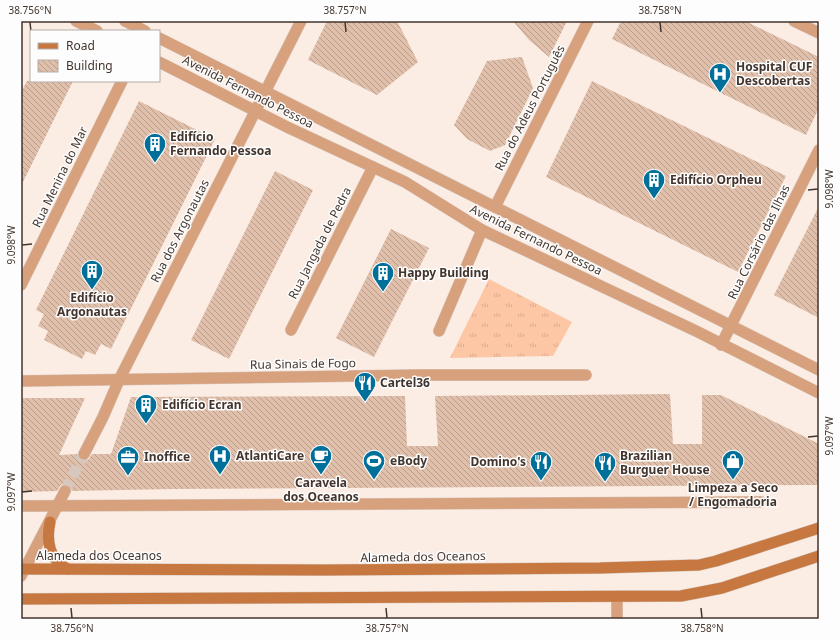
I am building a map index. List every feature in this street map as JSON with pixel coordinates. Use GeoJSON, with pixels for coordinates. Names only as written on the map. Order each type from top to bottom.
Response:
{"type":"FeatureCollection","features":[{"type":"Feature","properties":{"kind":"main road"},"geometry":{"type":"LineString","coordinates":[[50,522],[48,539],[51,552],[58,563],[69,569]]}},
{"type":"Feature","properties":{"kind":"main road","name":"Alameda dos Oceanos"},"geometry":{"type":"LineString","coordinates":[[22,571],[69,569],[325,570],[608,568],[698,565],[716,561],[819,528]]}},
{"type":"Feature","properties":{"kind":"main road"},"geometry":{"type":"LineString","coordinates":[[21,599],[681,596],[711,591],[819,556]]}},
{"type":"Feature","properties":{"kind":"street"},"geometry":{"type":"LineString","coordinates":[[76,21],[95,30]]}},
{"type":"Feature","properties":{"kind":"street"},"geometry":{"type":"LineString","coordinates":[[125,21],[143,30]]}},
{"type":"Feature","properties":{"kind":"street","name":"Rua dos Argonautas"},"geometry":{"type":"LineString","coordinates":[[84,454],[119,380],[302,21]]}},
{"type":"Feature","properties":{"kind":"street","name":"Rua do Adeus Português"},"geometry":{"type":"LineString","coordinates":[[496,207],[588,21]]}},
{"type":"Feature","properties":{"kind":"street"},"geometry":{"type":"LineString","coordinates":[[794,21],[819,33]]}},
{"type":"Feature","properties":{"kind":"street","name":"Avenida Fernando Pessoa"},"geometry":{"type":"LineString","coordinates":[[160,39],[819,370]]}},
{"type":"Feature","properties":{"kind":"street","name":"Avenida Fernando Pessoa"},"geometry":{"type":"LineString","coordinates":[[160,62],[256,112],[405,182],[482,230],[696,331],[721,345],[819,393]]}},
{"type":"Feature","properties":{"kind":"street","name":"Rua Menina do Mar"},"geometry":{"type":"LineString","coordinates":[[21,285],[122,82]]}},
{"type":"Feature","properties":{"kind":"street","name":"Rua Corsário das Ilhas"},"geometry":{"type":"LineString","coordinates":[[721,345],[819,150]]}},
{"type":"Feature","properties":{"kind":"street","name":"Rua Jangada de Pedra"},"geometry":{"type":"LineString","coordinates":[[291,330],[373,167]]}},
{"type":"Feature","properties":{"kind":"street"},"geometry":{"type":"LineString","coordinates":[[439,331],[482,230]]}},
{"type":"Feature","properties":{"kind":"street","name":"Rua Sinais de Fogo"},"geometry":{"type":"LineString","coordinates":[[21,381],[421,375],[586,375]]}},
{"type":"Feature","properties":{"kind":"street"},"geometry":{"type":"LineString","coordinates":[[22,571],[50,522],[65,491]]}},
{"type":"Feature","properties":{"kind":"street"},"geometry":{"type":"LineString","coordinates":[[21,506],[761,502]]}},
{"type":"Feature","properties":{"kind":"street"},"geometry":{"type":"LineString","coordinates":[[617,597],[617,619]]}},
{"type":"Feature","properties":{"kind":"green space"},"geometry":{"type":"Polygon","coordinates":[[[489,279],[572,322],[553,356],[450,358],[489,279]]]}},
{"type":"Feature","properties":{"kind":"building"},"geometry":{"type":"Polygon","coordinates":[[[327,21],[397,21],[418,62],[377,95],[308,60],[327,21]]]}},
{"type":"Feature","properties":{"kind":"building"},"geometry":{"type":"Polygon","coordinates":[[[513,21],[567,21],[549,57],[529,40],[513,21]]]}},
{"type":"Feature","properties":{"kind":"building"},"geometry":{"type":"Polygon","coordinates":[[[621,21],[745,21],[819,57],[819,108],[806,135],[612,39],[621,21]]]}},
{"type":"Feature","properties":{"kind":"building"},"geometry":{"type":"Polygon","coordinates":[[[522,57],[533,88],[505,145],[490,151],[467,139],[454,125],[487,61],[522,57]]]}},
{"type":"Feature","properties":{"kind":"building"},"geometry":{"type":"Polygon","coordinates":[[[27,81],[73,82],[21,186],[21,92],[27,81]]]}},
{"type":"Feature","properties":{"kind":"building"},"geometry":{"type":"Polygon","coordinates":[[[592,81],[786,176],[738,272],[546,177],[592,81]]]}},
{"type":"Feature","properties":{"kind":"building"},"geometry":{"type":"Polygon","coordinates":[[[139,101],[215,139],[111,349],[101,344],[95,355],[86,351],[82,359],[44,340],[48,331],[38,326],[44,314],[36,310],[139,101]]]}},
{"type":"Feature","properties":{"kind":"building"},"geometry":{"type":"Polygon","coordinates":[[[275,171],[313,190],[229,359],[191,340],[275,171]]]}},
{"type":"Feature","properties":{"kind":"building"},"geometry":{"type":"Polygon","coordinates":[[[819,206],[819,318],[774,295],[819,206]]]}},
{"type":"Feature","properties":{"kind":"building","name":"Happy Building"},"geometry":{"type":"Polygon","coordinates":[[[391,229],[429,248],[374,357],[336,338],[391,229]]]}},
{"type":"Feature","properties":{"kind":"building"},"geometry":{"type":"Polygon","coordinates":[[[670,394],[673,444],[702,444],[702,395],[721,395],[819,444],[819,485],[72,491],[71,487],[65,484],[61,485],[57,491],[21,492],[21,398],[85,398],[59,455],[77,454],[78,458],[84,461],[88,460],[92,454],[111,454],[131,397],[405,396],[407,446],[438,446],[435,396],[670,394]]]}},
{"type":"Feature","properties":{"kind":"tunnel"},"geometry":{"type":"LineString","coordinates":[[65,491],[84,454]]}},
{"type":"Feature","properties":{"kind":"place","name":"Hospital CUF Descobertas"},"geometry":{"type":"Point","coordinates":[720,94]}},
{"type":"Feature","properties":{"kind":"place","name":"Edifício Fernando Pessoa"},"geometry":{"type":"Point","coordinates":[155,164]}},
{"type":"Feature","properties":{"kind":"place","name":"Edifício Orpheu"},"geometry":{"type":"Point","coordinates":[654,200]}},
{"type":"Feature","properties":{"kind":"place","name":"Edifício Argonautas"},"geometry":{"type":"Point","coordinates":[92,290]}},
{"type":"Feature","properties":{"kind":"place","name":"Happy Building"},"geometry":{"type":"Point","coordinates":[383,292]}},
{"type":"Feature","properties":{"kind":"place","name":"Cartel36"},"geometry":{"type":"Point","coordinates":[365,402]}},
{"type":"Feature","properties":{"kind":"place","name":"Edifício Ecran"},"geometry":{"type":"Point","coordinates":[146,424]}},
{"type":"Feature","properties":{"kind":"place","name":"Inoffice"},"geometry":{"type":"Point","coordinates":[128,476]}},
{"type":"Feature","properties":{"kind":"place","name":"AtlantiCare"},"geometry":{"type":"Point","coordinates":[220,476]}},
{"type":"Feature","properties":{"kind":"place","name":"Caravela dos Oceanos"},"geometry":{"type":"Point","coordinates":[321,476]}},
{"type":"Feature","properties":{"kind":"place","name":"eBody"},"geometry":{"type":"Point","coordinates":[374,480]}},
{"type":"Feature","properties":{"kind":"place","name":"Limpeza a Seco / Engomadoria"},"geometry":{"type":"Point","coordinates":[733,480]}},
{"type":"Feature","properties":{"kind":"place","name":"Domino's"},"geometry":{"type":"Point","coordinates":[541,482]}},
{"type":"Feature","properties":{"kind":"place","name":"Brazilian Burguer House"},"geometry":{"type":"Point","coordinates":[605,482]}}]}
